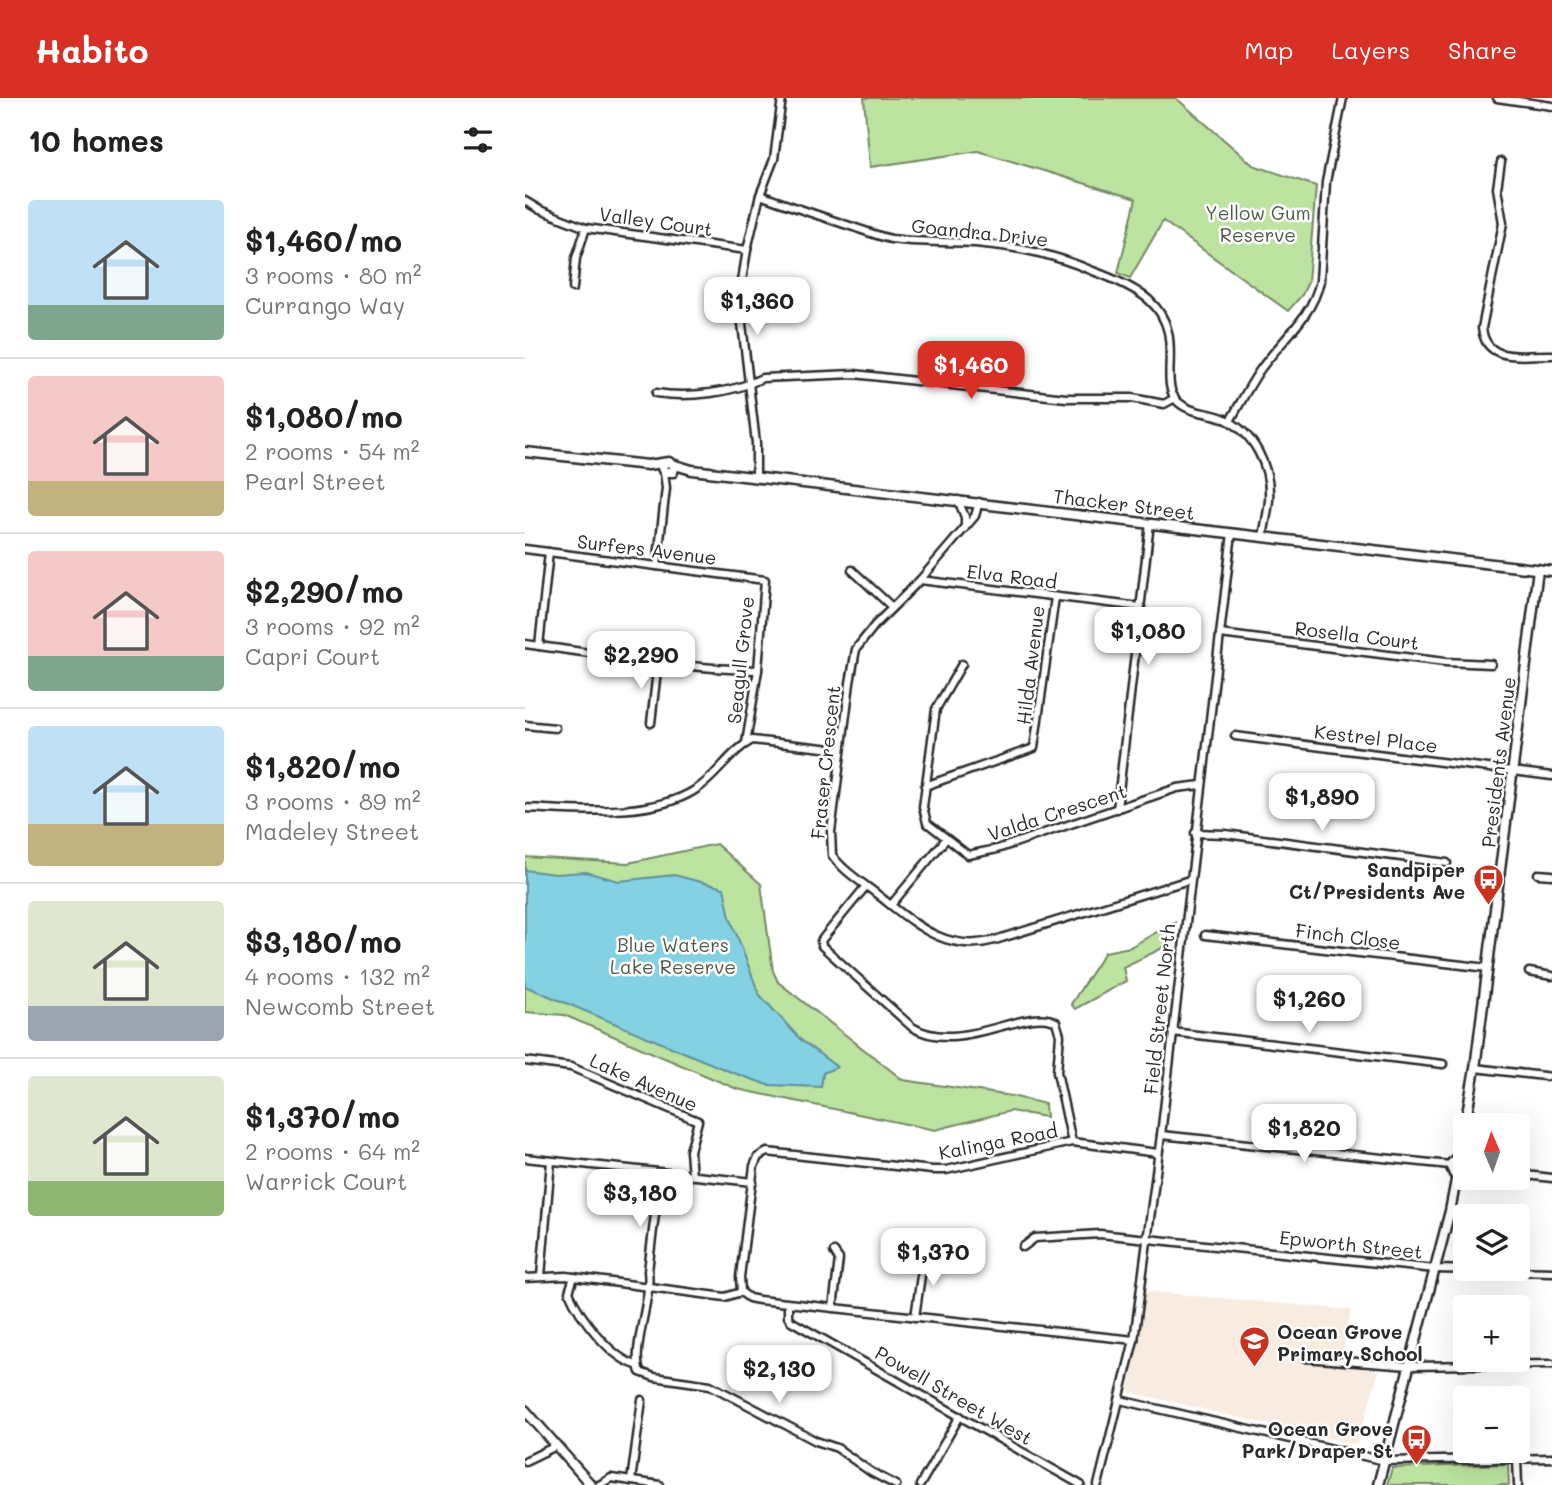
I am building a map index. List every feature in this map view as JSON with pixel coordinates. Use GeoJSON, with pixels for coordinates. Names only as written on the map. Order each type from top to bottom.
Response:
{"type":"FeatureCollection","features":[{"type":"Feature","properties":{"kind":"street"},"geometry":{"type":"LineString","coordinates":[[756,477],[757,443],[739,298],[760,195],[774,159],[782,98]]}},
{"type":"Feature","properties":{"kind":"street"},"geometry":{"type":"LineString","coordinates":[[1230,421],[1261,369],[1308,312],[1316,296],[1321,281],[1326,182],[1343,98]]}},
{"type":"Feature","properties":{"kind":"street"},"geometry":{"type":"LineString","coordinates":[[1497,98],[1552,106]]}},
{"type":"Feature","properties":{"kind":"street"},"geometry":{"type":"LineString","coordinates":[[1501,162],[1497,188],[1503,223],[1482,328],[1483,338],[1496,352],[1509,355],[1552,355]]}},
{"type":"Feature","properties":{"kind":"street","name":"Goandra Drive"},"geometry":{"type":"LineString","coordinates":[[760,195],[890,239],[978,243],[1055,256],[1140,293],[1159,311],[1170,338],[1171,362],[1168,380],[1175,398]]}},
{"type":"Feature","properties":{"kind":"street","name":"Valley Court"},"geometry":{"type":"LineString","coordinates":[[525,201],[540,210],[586,228],[747,250]]}},
{"type":"Feature","properties":{"kind":"street"},"geometry":{"type":"LineString","coordinates":[[573,288],[576,258],[586,228]]}},
{"type":"Feature","properties":{"kind":"street"},"geometry":{"type":"LineString","coordinates":[[656,393],[692,396],[750,385],[762,378],[854,374],[1066,398],[1132,398],[1164,404],[1175,398],[1186,408],[1230,421],[1248,436],[1265,467],[1269,501],[1263,537]]}},
{"type":"Feature","properties":{"kind":"street","name":"Thacker Street"},"geometry":{"type":"LineString","coordinates":[[525,452],[648,465],[669,470],[692,470],[979,502],[1552,570]]}},
{"type":"Feature","properties":{"kind":"street"},"geometry":{"type":"LineString","coordinates":[[657,566],[669,470]]}},
{"type":"Feature","properties":{"kind":"street"},"geometry":{"type":"LineString","coordinates":[[958,500],[965,517],[965,528]]}},
{"type":"Feature","properties":{"kind":"street","name":"Fraser Crescent"},"geometry":{"type":"LineString","coordinates":[[979,502],[975,516],[965,528],[856,649],[851,670],[831,849],[837,861],[920,929],[957,942],[976,945],[1189,880]]}},
{"type":"Feature","properties":{"kind":"street"},"geometry":{"type":"LineString","coordinates":[[1117,809],[1150,523]]}},
{"type":"Feature","properties":{"kind":"street","name":"Field Street North"},"geometry":{"type":"LineString","coordinates":[[1098,1485],[1134,1340],[1232,533]]}},
{"type":"Feature","properties":{"kind":"street","name":"Surfers Avenue"},"geometry":{"type":"LineString","coordinates":[[525,549],[765,580]]}},
{"type":"Feature","properties":{"kind":"street"},"geometry":{"type":"LineString","coordinates":[[539,646],[549,552]]}},
{"type":"Feature","properties":{"kind":"street","name":"Presidents Avenue"},"geometry":{"type":"LineString","coordinates":[[1467,1113],[1538,569]]}},
{"type":"Feature","properties":{"kind":"street"},"geometry":{"type":"LineString","coordinates":[[852,570],[892,607]]}},
{"type":"Feature","properties":{"kind":"street","name":"Seagull Grove"},"geometry":{"type":"LineString","coordinates":[[746,743],[758,670],[765,580]]}},
{"type":"Feature","properties":{"kind":"street","name":"Elva Road"},"geometry":{"type":"LineString","coordinates":[[920,580],[1141,607]]}},
{"type":"Feature","properties":{"kind":"street","name":"Hilda Avenue"},"geometry":{"type":"LineString","coordinates":[[925,786],[1034,748],[1055,597]]}},
{"type":"Feature","properties":{"kind":"street","name":"Rosella Court"},"geometry":{"type":"LineString","coordinates":[[1220,634],[1445,662],[1491,664]]}},
{"type":"Feature","properties":{"kind":"street"},"geometry":{"type":"LineString","coordinates":[[525,644],[658,662],[758,670]]}},
{"type":"Feature","properties":{"kind":"street"},"geometry":{"type":"LineString","coordinates":[[651,723],[658,662]]}},
{"type":"Feature","properties":{"kind":"street","name":"Valda Crescent"},"geometry":{"type":"LineString","coordinates":[[962,664],[936,709],[923,807],[925,819],[968,855],[1177,788],[1201,785]]}},
{"type":"Feature","properties":{"kind":"street"},"geometry":{"type":"LineString","coordinates":[[525,725],[555,728]]}},
{"type":"Feature","properties":{"kind":"street","name":"Kestrel Place"},"geometry":{"type":"LineString","coordinates":[[1235,736],[1552,776]]}},
{"type":"Feature","properties":{"kind":"street"},"geometry":{"type":"LineString","coordinates":[[525,808],[607,809],[655,806],[669,802],[698,789],[746,743],[762,740],[841,750]]}},
{"type":"Feature","properties":{"kind":"street"},"geometry":{"type":"LineString","coordinates":[[1195,833],[1225,834],[1447,863]]}},
{"type":"Feature","properties":{"kind":"street"},"geometry":{"type":"LineString","coordinates":[[891,905],[946,839]]}},
{"type":"Feature","properties":{"kind":"street"},"geometry":{"type":"LineString","coordinates":[[1538,874],[1552,875]]}},
{"type":"Feature","properties":{"kind":"street"},"geometry":{"type":"LineString","coordinates":[[866,886],[821,941],[827,952],[922,1033],[941,1036],[971,1035],[1042,1018],[1056,1022],[1060,1035],[1057,1072],[1072,1142]]}},
{"type":"Feature","properties":{"kind":"street","name":"Finch Close"},"geometry":{"type":"LineString","coordinates":[[1205,935],[1488,968]]}},
{"type":"Feature","properties":{"kind":"street"},"geometry":{"type":"LineString","coordinates":[[1529,972],[1552,976]]}},
{"type":"Feature","properties":{"kind":"street"},"geometry":{"type":"LineString","coordinates":[[1172,1032],[1443,1064]]}},
{"type":"Feature","properties":{"kind":"street","name":"Lake Avenue"},"geometry":{"type":"LineString","coordinates":[[525,1061],[571,1067],[698,1121],[690,1151],[692,1176]]}},
{"type":"Feature","properties":{"kind":"street"},"geometry":{"type":"LineString","coordinates":[[1475,1068],[1552,1077]]}},
{"type":"Feature","properties":{"kind":"street"},"geometry":{"type":"LineString","coordinates":[[1161,1135],[1450,1165]]}},
{"type":"Feature","properties":{"kind":"street","name":"Kalinga Road"},"geometry":{"type":"LineString","coordinates":[[753,1182],[756,1161],[762,1154],[773,1152],[932,1170],[946,1170],[1072,1142],[1158,1153]]}},
{"type":"Feature","properties":{"kind":"street"},"geometry":{"type":"LineString","coordinates":[[525,1158],[753,1182],[740,1277],[741,1292],[749,1298],[1134,1340]]}},
{"type":"Feature","properties":{"kind":"street"},"geometry":{"type":"LineString","coordinates":[[1453,1160],[1450,1165],[1453,1172]]}},
{"type":"Feature","properties":{"kind":"street"},"geometry":{"type":"LineString","coordinates":[[541,1276],[551,1161]]}},
{"type":"Feature","properties":{"kind":"street"},"geometry":{"type":"LineString","coordinates":[[639,1368],[650,1286],[648,1271],[660,1173]]}},
{"type":"Feature","properties":{"kind":"street"},"geometry":{"type":"LineString","coordinates":[[1530,1175],[1552,1178]]}},
{"type":"Feature","properties":{"kind":"street"},"geometry":{"type":"LineString","coordinates":[[1378,1485],[1457,1190]]}},
{"type":"Feature","properties":{"kind":"street","name":"Epworth Street"},"geometry":{"type":"LineString","coordinates":[[1023,1247],[1035,1238],[1100,1234],[1436,1269],[1552,1272]]}},
{"type":"Feature","properties":{"kind":"street"},"geometry":{"type":"LineString","coordinates":[[834,1252],[838,1259],[834,1308]]}},
{"type":"Feature","properties":{"kind":"street"},"geometry":{"type":"LineString","coordinates":[[915,1317],[924,1255]]}},
{"type":"Feature","properties":{"kind":"street"},"geometry":{"type":"LineString","coordinates":[[525,1278],[574,1277],[725,1297],[741,1292]]}},
{"type":"Feature","properties":{"kind":"street"},"geometry":{"type":"LineString","coordinates":[[574,1277],[569,1292],[576,1310],[608,1346],[627,1362],[654,1377],[710,1385],[816,1441],[837,1448],[871,1472],[896,1485]]}},
{"type":"Feature","properties":{"kind":"street","name":"Powell Street West"},"geometry":{"type":"LineString","coordinates":[[788,1304],[788,1317],[791,1321],[1081,1485]]}},
{"type":"Feature","properties":{"kind":"street"},"geometry":{"type":"LineString","coordinates":[[1305,1358],[1409,1366],[1552,1364]]}},
{"type":"Feature","properties":{"kind":"street"},"geometry":{"type":"LineString","coordinates":[[1120,1399],[1385,1461],[1453,1459]]}},
{"type":"Feature","properties":{"kind":"street"},"geometry":{"type":"LineString","coordinates":[[631,1481],[642,1400]]}},
{"type":"Feature","properties":{"kind":"street"},"geometry":{"type":"LineString","coordinates":[[525,1410],[591,1485]]}},
{"type":"Feature","properties":{"kind":"street"},"geometry":{"type":"LineString","coordinates":[[920,1485],[960,1416]]}},
{"type":"Feature","properties":{"kind":"street"},"geometry":{"type":"LineString","coordinates":[[525,1461],[556,1446]]}},
{"type":"Feature","properties":{"kind":"street"},"geometry":{"type":"LineString","coordinates":[[1530,1458],[1552,1458]]}},
{"type":"Feature","properties":{"kind":"street"},"geometry":{"type":"LineString","coordinates":[[1517,1463],[1518,1485]]}},
{"type":"Feature","properties":{"kind":"street"},"geometry":{"type":"LineString","coordinates":[[599,1485],[611,1478],[660,1485]]}},
{"type":"Feature","properties":{"kind":"shaded area","name":"Ocean Grove Primary School"},"geometry":{"type":"Polygon","coordinates":[[[1145,1291],[1351,1310],[1341,1364],[1379,1371],[1357,1445],[1129,1392],[1145,1291]]]}},
{"type":"Feature","properties":{"kind":"green space","name":"Yellow Gum Reserve"},"geometry":{"type":"Polygon","coordinates":[[[864,98],[1176,98],[1253,165],[1316,186],[1308,282],[1302,295],[1288,311],[1163,221],[1130,278],[1118,273],[1136,199],[978,151],[870,167],[864,98]]]}},
{"type":"Feature","properties":{"kind":"green space","name":"Blue Waters Lake Reserve"},"geometry":{"type":"Polygon","coordinates":[[[716,844],[761,884],[773,971],[778,982],[903,1080],[1012,1096],[1045,1104],[1046,1117],[1010,1111],[935,1130],[737,1089],[564,1015],[525,1012],[525,857],[628,863],[716,844]]]}},
{"type":"Feature","properties":{"kind":"green space"},"geometry":{"type":"Polygon","coordinates":[[[1175,922],[1171,944],[1123,967],[1126,981],[1075,1009],[1071,1004],[1105,952],[1130,947],[1175,922]]]}},
{"type":"Feature","properties":{"kind":"green space"},"geometry":{"type":"Polygon","coordinates":[[[1508,1464],[1509,1485],[1387,1485],[1392,1468],[1508,1464]]]}},
{"type":"Feature","properties":{"kind":"water","name":"Blue Waters Lake Reserve"},"geometry":{"type":"Polygon","coordinates":[[[525,870],[555,874],[586,872],[619,881],[674,875],[724,888],[730,917],[759,994],[801,1040],[837,1067],[823,1073],[821,1087],[768,1085],[525,986],[525,870]]]}},
{"type":"Feature","properties":{"kind":"place","name":"Sandpiper Ct/Presidents Ave"},"geometry":{"type":"Point","coordinates":[1488,907]}},
{"type":"Feature","properties":{"kind":"place","name":"Ocean Grove Primary School"},"geometry":{"type":"Point","coordinates":[1254,1369]}},
{"type":"Feature","properties":{"kind":"place","name":"Ocean Grove Park/Draper St"},"geometry":{"type":"Point","coordinates":[1416,1466]}}]}
